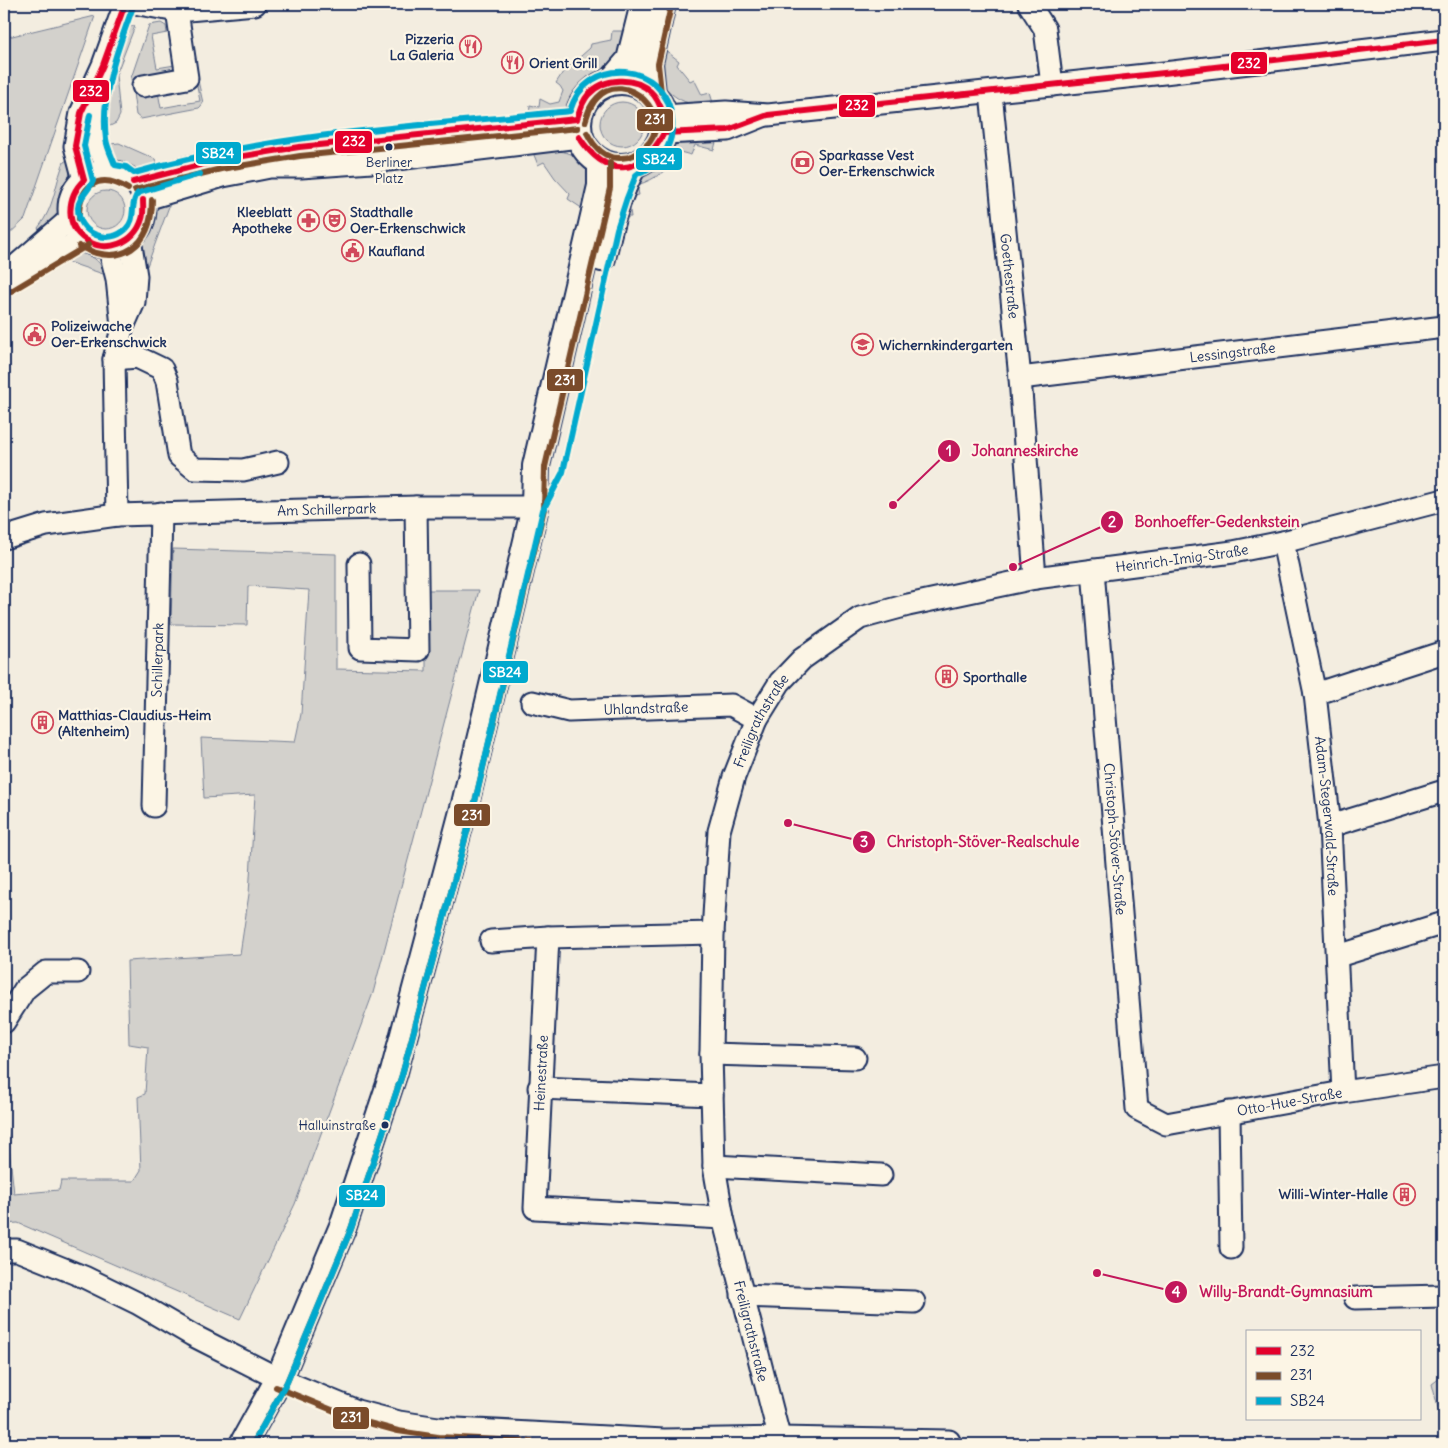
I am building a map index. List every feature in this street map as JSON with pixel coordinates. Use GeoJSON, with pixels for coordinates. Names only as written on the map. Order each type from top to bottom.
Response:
{"type":"FeatureCollection","features":[{"type":"Feature","properties":{"kind":"main road"},"geometry":{"type":"LineString","coordinates":[[613,80],[630,60],[644,4]]}},
{"type":"Feature","properties":{"kind":"main road"},"geometry":{"type":"LineString","coordinates":[[652,93],[649,63],[662,4]]}},
{"type":"Feature","properties":{"kind":"main road"},"geometry":{"type":"LineString","coordinates":[[613,80],[623,80],[640,84],[652,93],[659,102],[664,125],[658,146],[643,161],[632,166],[616,167],[601,163],[585,149],[578,128],[582,104],[590,93],[600,85],[613,80]]}},
{"type":"Feature","properties":{"kind":"main road"},"geometry":{"type":"LineString","coordinates":[[243,1444],[279,1379],[343,1226],[394,1072],[465,804],[535,507],[536,466],[601,186],[601,163]]}},
{"type":"Feature","properties":{"kind":"main road"},"geometry":{"type":"LineString","coordinates":[[535,507],[554,470],[609,227],[621,188],[632,166]]}},
{"type":"Feature","properties":{"kind":"street"},"geometry":{"type":"LineString","coordinates":[[84,180],[75,146],[81,113],[103,65],[125,4]]}},
{"type":"Feature","properties":{"kind":"street"},"geometry":{"type":"LineString","coordinates":[[139,4],[177,11],[255,4]]}},
{"type":"Feature","properties":{"kind":"street"},"geometry":{"type":"LineString","coordinates":[[1029,4],[1045,29],[1052,85]]}},
{"type":"Feature","properties":{"kind":"street"},"geometry":{"type":"LineString","coordinates":[[143,86],[187,78],[177,11]]}},
{"type":"Feature","properties":{"kind":"street"},"geometry":{"type":"LineString","coordinates":[[664,125],[728,130],[768,114],[991,93],[1444,40]]}},
{"type":"Feature","properties":{"kind":"street"},"geometry":{"type":"LineString","coordinates":[[103,65],[97,111],[97,142],[110,172]]}},
{"type":"Feature","properties":{"kind":"street","name":"Goethestraße"},"geometry":{"type":"LineString","coordinates":[[991,93],[1020,378],[1035,578]]}},
{"type":"Feature","properties":{"kind":"street"},"geometry":{"type":"LineString","coordinates":[[138,191],[170,172],[219,160],[266,154],[299,147],[578,128]]}},
{"type":"Feature","properties":{"kind":"street"},"geometry":{"type":"LineString","coordinates":[[110,172],[122,175],[138,191],[144,208],[142,223],[130,239],[122,244],[109,247],[95,245],[82,238],[70,219],[69,212],[71,197],[84,180],[93,174],[110,172]]}},
{"type":"Feature","properties":{"kind":"street"},"geometry":{"type":"LineString","coordinates":[[4,277],[70,219]]}},
{"type":"Feature","properties":{"kind":"street"},"geometry":{"type":"LineString","coordinates":[[4,285],[82,238]]}},
{"type":"Feature","properties":{"kind":"street"},"geometry":{"type":"LineString","coordinates":[[117,515],[114,359],[122,329],[134,302],[136,276],[130,239]]}},
{"type":"Feature","properties":{"kind":"street"},"geometry":{"type":"LineString","coordinates":[[109,247],[117,279],[122,329]]}},
{"type":"Feature","properties":{"kind":"street","name":"Lessingstraße"},"geometry":{"type":"LineString","coordinates":[[1020,378],[1444,327]]}},
{"type":"Feature","properties":{"kind":"street"},"geometry":{"type":"LineString","coordinates":[[114,359],[138,357],[162,368],[167,381],[179,456],[196,469],[243,470],[278,462]]}},
{"type":"Feature","properties":{"kind":"street","name":"Heinrich-Imig-Straße"},"geometry":{"type":"LineString","coordinates":[[1092,570],[1233,552],[1283,542],[1444,500]]}},
{"type":"Feature","properties":{"kind":"street"},"geometry":{"type":"LineString","coordinates":[[359,564],[360,648],[418,650],[416,507]]}},
{"type":"Feature","properties":{"kind":"street","name":"Am Schillerpark"},"geometry":{"type":"LineString","coordinates":[[4,538],[46,525],[117,515],[416,507],[535,507]]}},
{"type":"Feature","properties":{"kind":"street","name":"Schillerpark"},"geometry":{"type":"LineString","coordinates":[[154,806],[161,513]]}},
{"type":"Feature","properties":{"kind":"street","name":"Adam-Stegerwald-Straße"},"geometry":{"type":"LineString","coordinates":[[1283,542],[1315,694],[1330,826],[1338,956],[1343,1092]]}},
{"type":"Feature","properties":{"kind":"street","name":"Freiligrathstraße"},"geometry":{"type":"LineString","coordinates":[[779,1441],[722,1218],[714,1166],[711,1054],[713,933],[719,831],[734,776],[757,719],[780,682],[802,659],[860,618],[908,605],[1035,578],[1092,570]]}},
{"type":"Feature","properties":{"kind":"street","name":"Christoph-Stöver-Straße"},"geometry":{"type":"LineString","coordinates":[[1092,570],[1137,1109]]}},
{"type":"Feature","properties":{"kind":"street"},"geometry":{"type":"LineString","coordinates":[[1315,694],[1444,652]]}},
{"type":"Feature","properties":{"kind":"street","name":"Uhlandstraße"},"geometry":{"type":"LineString","coordinates":[[532,702],[568,711],[732,705],[757,719]]}},
{"type":"Feature","properties":{"kind":"street"},"geometry":{"type":"LineString","coordinates":[[1330,826],[1444,791]]}},
{"type":"Feature","properties":{"kind":"street"},"geometry":{"type":"LineString","coordinates":[[1338,956],[1444,923]]}},
{"type":"Feature","properties":{"kind":"street"},"geometry":{"type":"LineString","coordinates":[[491,940],[713,933]]}},
{"type":"Feature","properties":{"kind":"street","name":"Heinestraße"},"geometry":{"type":"LineString","coordinates":[[548,937],[539,1088],[535,1208],[722,1218]]}},
{"type":"Feature","properties":{"kind":"street"},"geometry":{"type":"LineString","coordinates":[[4,1022],[25,989],[46,972],[78,972]]}},
{"type":"Feature","properties":{"kind":"street"},"geometry":{"type":"LineString","coordinates":[[711,1054],[855,1058]]}},
{"type":"Feature","properties":{"kind":"street","name":"Otto-Hue-Straße"},"geometry":{"type":"LineString","coordinates":[[1137,1109],[1166,1124],[1343,1092],[1444,1077]]}},
{"type":"Feature","properties":{"kind":"street"},"geometry":{"type":"LineString","coordinates":[[539,1088],[712,1095]]}},
{"type":"Feature","properties":{"kind":"street"},"geometry":{"type":"LineString","coordinates":[[1229,1112],[1231,1248]]}},
{"type":"Feature","properties":{"kind":"street"},"geometry":{"type":"LineString","coordinates":[[714,1166],[881,1175]]}},
{"type":"Feature","properties":{"kind":"street"},"geometry":{"type":"LineString","coordinates":[[4,1250],[16,1250],[84,1277],[137,1303],[192,1335],[279,1379],[357,1411],[400,1422],[438,1436],[664,1442],[949,1441]]}},
{"type":"Feature","properties":{"kind":"street"},"geometry":{"type":"LineString","coordinates":[[742,1296],[914,1302]]}},
{"type":"Feature","properties":{"kind":"street"},"geometry":{"type":"LineString","coordinates":[[1355,1298],[1444,1296]]}},
{"type":"Feature","properties":{"kind":"shaded area"},"geometry":{"type":"Polygon","coordinates":[[[95,16],[25,219],[4,239],[4,38],[95,16]]]}},
{"type":"Feature","properties":{"kind":"shaded area"},"geometry":{"type":"Polygon","coordinates":[[[161,23],[166,26],[167,33],[151,36],[157,68],[175,65],[176,71],[158,92],[161,108],[200,101],[195,76],[197,76],[203,103],[199,108],[141,119],[136,115],[131,78],[149,25],[161,23]]]}},
{"type":"Feature","properties":{"kind":"shaded area"},"geometry":{"type":"Polygon","coordinates":[[[135,26],[116,75],[120,115],[116,123],[106,128],[108,86],[129,28],[135,26]]]}},
{"type":"Feature","properties":{"kind":"shaded area"},"geometry":{"type":"Polygon","coordinates":[[[612,31],[627,31],[620,57],[606,72],[598,74],[583,85],[561,112],[529,117],[530,105],[539,107],[540,99],[550,104],[559,102],[563,91],[556,83],[563,72],[590,48],[591,44],[611,40],[612,31]]]}},
{"type":"Feature","properties":{"kind":"shaded area"},"geometry":{"type":"Polygon","coordinates":[[[664,49],[679,61],[677,65],[690,81],[694,79],[702,95],[710,93],[714,106],[688,103],[674,96],[668,90],[658,75],[664,49]]]}},
{"type":"Feature","properties":{"kind":"shaded area"},"geometry":{"type":"Polygon","coordinates":[[[626,102],[638,108],[643,115],[643,133],[638,140],[631,145],[618,146],[606,140],[601,133],[600,120],[606,108],[613,103],[626,102]]]}},
{"type":"Feature","properties":{"kind":"shaded area"},"geometry":{"type":"Polygon","coordinates":[[[717,138],[714,150],[695,145],[691,155],[680,152],[662,173],[651,180],[637,185],[639,195],[628,197],[631,217],[618,217],[633,180],[654,169],[678,143],[686,140],[717,138]]]}},
{"type":"Feature","properties":{"kind":"shaded area"},"geometry":{"type":"Polygon","coordinates":[[[119,143],[155,159],[158,165],[140,169],[124,166],[109,146],[110,144],[119,143]]]}},
{"type":"Feature","properties":{"kind":"shaded area"},"geometry":{"type":"Polygon","coordinates":[[[532,150],[559,151],[575,156],[582,161],[590,179],[586,211],[568,199],[570,194],[555,178],[544,162],[538,165],[532,150]]]}},
{"type":"Feature","properties":{"kind":"shaded area"},"geometry":{"type":"Polygon","coordinates":[[[67,160],[70,166],[69,181],[62,194],[59,210],[50,224],[40,232],[38,228],[48,212],[64,162],[67,160]]]}},
{"type":"Feature","properties":{"kind":"shaded area"},"geometry":{"type":"Polygon","coordinates":[[[106,191],[120,196],[125,210],[120,224],[106,229],[92,224],[87,210],[92,196],[106,191]]]}},
{"type":"Feature","properties":{"kind":"shaded area"},"geometry":{"type":"Polygon","coordinates":[[[171,201],[147,266],[143,266],[143,244],[153,215],[158,208],[171,201]]]}},
{"type":"Feature","properties":{"kind":"shaded area"},"geometry":{"type":"Polygon","coordinates":[[[77,254],[87,255],[95,259],[106,275],[65,261],[77,254]]]}},
{"type":"Feature","properties":{"kind":"shaded area"},"geometry":{"type":"Polygon","coordinates":[[[173,549],[336,554],[336,669],[426,671],[426,590],[479,590],[373,993],[295,1204],[240,1319],[18,1223],[4,1224],[4,1128],[7,1128],[14,1194],[59,1190],[61,1181],[134,1181],[141,1170],[138,1097],[145,1094],[148,1047],[129,1044],[127,961],[240,954],[249,894],[255,795],[204,798],[201,738],[295,742],[301,714],[309,590],[248,586],[247,625],[171,624],[173,549]]]}},
{"type":"Feature","properties":{"kind":"shaded area"},"geometry":{"type":"Polygon","coordinates":[[[1444,1375],[1444,1416],[1438,1408],[1432,1384],[1444,1375]]]}},
{"type":"Feature","properties":{"kind":"transit line","name":"232"},"geometry":{"type":"LineString","coordinates":[[84,180],[75,146],[81,113],[103,65],[125,4]]}},
{"type":"Feature","properties":{"kind":"transit line","name":"231"},"geometry":{"type":"LineString","coordinates":[[661,92],[658,64],[671,6]]}},
{"type":"Feature","properties":{"kind":"transit line","name":"SB24"},"geometry":{"type":"LineString","coordinates":[[133,7],[108,88],[105,122],[108,149],[115,165],[126,167],[134,173],[188,159],[296,139],[406,126],[570,111],[579,93],[592,80],[608,73],[625,72],[642,76],[656,85],[667,100],[672,119],[672,134],[667,148],[652,166],[636,175],[617,229],[563,472],[543,510],[474,806],[402,1075],[351,1229],[287,1382],[253,1444]]}},
{"type":"Feature","properties":{"kind":"transit line","name":"232"},"geometry":{"type":"LineString","coordinates":[[664,133],[728,130],[768,115],[1164,73],[1444,40]]}},
{"type":"Feature","properties":{"kind":"transit line","name":"232"},"geometry":{"type":"LineString","coordinates":[[577,119],[588,95],[602,85],[619,81],[636,83],[651,92],[664,116]]}},
{"type":"Feature","properties":{"kind":"transit line","name":"231"},"geometry":{"type":"LineString","coordinates":[[585,122],[591,106],[597,98],[608,90],[621,88],[633,92],[644,100],[652,110],[655,122],[654,135],[645,147],[640,152],[625,158],[615,158],[600,151],[587,133]]}},
{"type":"Feature","properties":{"kind":"transit line","name":"SB24"},"geometry":{"type":"LineString","coordinates":[[90,115],[84,146],[93,181],[80,200],[78,208],[79,217],[83,225],[95,235],[111,237],[126,229],[131,221],[135,197],[138,193],[200,174]]}},
{"type":"Feature","properties":{"kind":"transit line","name":"232"},"geometry":{"type":"LineString","coordinates":[[133,182],[219,160],[299,147],[577,119]]}},
{"type":"Feature","properties":{"kind":"transit line","name":"231"},"geometry":{"type":"LineString","coordinates":[[135,190],[221,169],[300,156],[578,128]]}},
{"type":"Feature","properties":{"kind":"transit line","name":"232"},"geometry":{"type":"LineString","coordinates":[[579,137],[590,151],[601,160],[612,166],[623,167],[634,165],[645,158],[655,148],[664,133]]}},
{"type":"Feature","properties":{"kind":"transit line","name":"231"},"geometry":{"type":"LineString","coordinates":[[253,1444],[287,1382],[351,1229],[402,1075],[474,806],[544,509],[545,467],[610,188],[610,163]]}},
{"type":"Feature","properties":{"kind":"transit line","name":"232"},"geometry":{"type":"LineString","coordinates":[[84,180],[78,187],[71,202],[71,219],[79,234],[94,244],[102,246],[119,244],[133,234],[143,217],[143,200]]}},
{"type":"Feature","properties":{"kind":"transit line","name":"231"},"geometry":{"type":"LineString","coordinates":[[79,219],[82,197],[92,185],[108,181],[128,189]]}},
{"type":"Feature","properties":{"kind":"transit line","name":"231"},"geometry":{"type":"LineString","coordinates":[[79,246],[108,255],[121,254],[131,249],[140,241],[146,230],[151,216],[152,200]]}},
{"type":"Feature","properties":{"kind":"transit line","name":"231"},"geometry":{"type":"LineString","coordinates":[[8,293],[88,245]]}},
{"type":"Feature","properties":{"kind":"transit line","name":"231"},"geometry":{"type":"LineString","coordinates":[[276,1387],[354,1419],[398,1431],[438,1437],[579,1444]]}},
{"type":"Feature","properties":{"kind":"place","name":"Pizzeria La Galeria"},"geometry":{"type":"Point","coordinates":[470,47]}},
{"type":"Feature","properties":{"kind":"place","name":"Orient Grill"},"geometry":{"type":"Point","coordinates":[513,63]}},
{"type":"Feature","properties":{"kind":"place","name":"Berliner Platz"},"geometry":{"type":"Point","coordinates":[389,147]}},
{"type":"Feature","properties":{"kind":"place","name":"Sparkasse Vest Oer-Erkenschwick"},"geometry":{"type":"Point","coordinates":[803,163]}},
{"type":"Feature","properties":{"kind":"place","name":"Kleeblatt Apotheke"},"geometry":{"type":"Point","coordinates":[308,220]}},
{"type":"Feature","properties":{"kind":"place","name":"Stadthalle Oer-Erkenschwick"},"geometry":{"type":"Point","coordinates":[334,220]}},
{"type":"Feature","properties":{"kind":"place","name":"Kaufland"},"geometry":{"type":"Point","coordinates":[352,251]}},
{"type":"Feature","properties":{"kind":"place","name":"Polizeiwache Oer-Erkenschwick"},"geometry":{"type":"Point","coordinates":[35,334]}},
{"type":"Feature","properties":{"kind":"place","name":"Wichernkindergarten"},"geometry":{"type":"Point","coordinates":[863,345]}},
{"type":"Feature","properties":{"kind":"place","name":"Johanneskirche"},"geometry":{"type":"Point","coordinates":[893,505]}},
{"type":"Feature","properties":{"kind":"place","name":"Bonhoeffer-Gedenkstein"},"geometry":{"type":"Point","coordinates":[1013,567]}},
{"type":"Feature","properties":{"kind":"place","name":"Sporthalle"},"geometry":{"type":"Point","coordinates":[947,677]}},
{"type":"Feature","properties":{"kind":"place","name":"Matthias-Claudius-Heim (Altenheim)"},"geometry":{"type":"Point","coordinates":[42,723]}},
{"type":"Feature","properties":{"kind":"place","name":"Christoph-Stöver-Realschule"},"geometry":{"type":"Point","coordinates":[788,823]}},
{"type":"Feature","properties":{"kind":"place","name":"Halluinstraße"},"geometry":{"type":"Point","coordinates":[385,1125]}},
{"type":"Feature","properties":{"kind":"place","name":"Willi-Winter-Halle"},"geometry":{"type":"Point","coordinates":[1404,1194]}},
{"type":"Feature","properties":{"kind":"place","name":"Willy-Brandt-Gymnasium"},"geometry":{"type":"Point","coordinates":[1097,1273]}}]}
